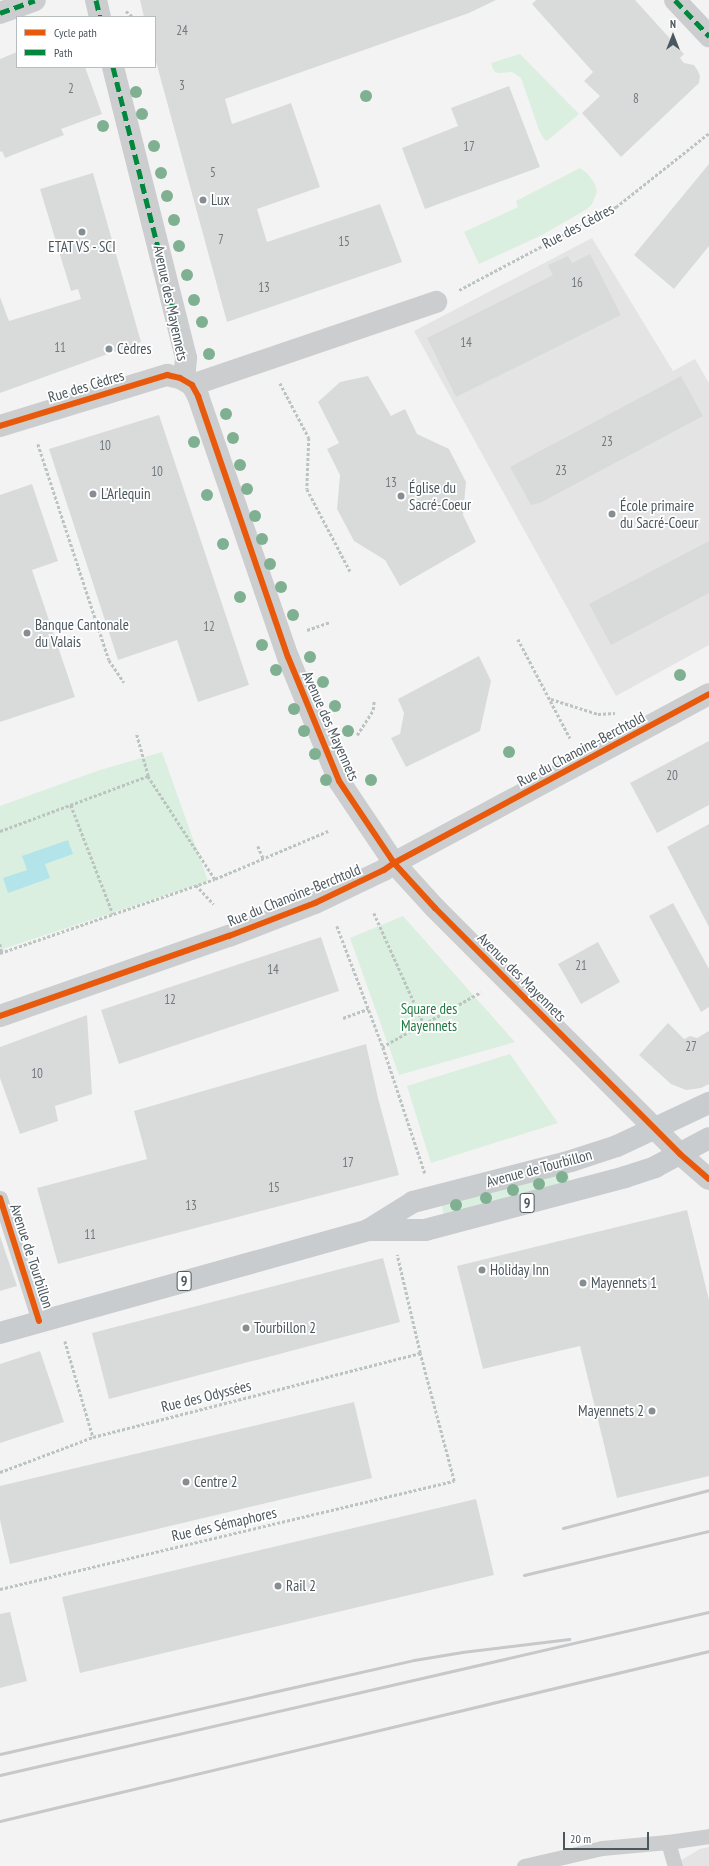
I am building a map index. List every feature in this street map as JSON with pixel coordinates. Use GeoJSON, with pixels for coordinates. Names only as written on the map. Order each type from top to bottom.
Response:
{"type":"FeatureCollection","features":[{"type":"Feature","properties":{"kind":"main road","name":"Avenue de Tourbillon"},"geometry":{"type":"LineString","coordinates":[[368,1230],[413,1202],[571,1161],[617,1146],[709,1103]]}},
{"type":"Feature","properties":{"kind":"main road","name":"Avenue de Tourbillon"},"geometry":{"type":"LineString","coordinates":[[0,1333],[368,1230],[425,1230],[625,1177],[655,1166],[709,1138]]}},
{"type":"Feature","properties":{"kind":"street"},"geometry":{"type":"LineString","coordinates":[[0,13],[35,0]]}},
{"type":"Feature","properties":{"kind":"street"},"geometry":{"type":"LineString","coordinates":[[96,0],[100,16]]}},
{"type":"Feature","properties":{"kind":"street"},"geometry":{"type":"LineString","coordinates":[[675,0],[709,36]]}},
{"type":"Feature","properties":{"kind":"street","name":"Avenue des Mayennets"},"geometry":{"type":"LineString","coordinates":[[114,68],[186,358],[186,382],[198,396],[288,657],[339,781],[394,863],[435,908],[656,1128],[680,1154],[709,1178]]}},
{"type":"Feature","properties":{"kind":"street"},"geometry":{"type":"LineString","coordinates":[[186,382],[269,359],[436,302]]}},
{"type":"Feature","properties":{"kind":"street","name":"Rue des Cèdres"},"geometry":{"type":"LineString","coordinates":[[0,426],[167,375],[186,382]]}},
{"type":"Feature","properties":{"kind":"street","name":"Rue du Chanoine-Berchtold"},"geometry":{"type":"LineString","coordinates":[[0,1016],[229,936],[316,903],[384,870],[394,863],[709,694]]}},
{"type":"Feature","properties":{"kind":"lane","name":"Avenue de Tourbillon"},"geometry":{"type":"LineString","coordinates":[[0,1198],[39,1321]]}},
{"type":"Feature","properties":{"kind":"lane"},"geometry":{"type":"LineString","coordinates":[[524,1866],[602,1848],[668,1842],[709,1836]]}},
{"type":"Feature","properties":{"kind":"lane"},"geometry":{"type":"LineString","coordinates":[[668,1842],[674,1866]]}},
{"type":"Feature","properties":{"kind":"path"},"geometry":{"type":"LineString","coordinates":[[269,359],[285,394],[310,438],[307,489],[350,571]]}},
{"type":"Feature","properties":{"kind":"path"},"geometry":{"type":"LineString","coordinates":[[38,444],[109,660],[124,682]]}},
{"type":"Feature","properties":{"kind":"path"},"geometry":{"type":"LineString","coordinates":[[307,630],[330,622]]}},
{"type":"Feature","properties":{"kind":"path"},"geometry":{"type":"LineString","coordinates":[[518,639],[551,699],[570,738]]}},
{"type":"Feature","properties":{"kind":"path"},"geometry":{"type":"LineString","coordinates":[[551,699],[598,714],[615,713]]}},
{"type":"Feature","properties":{"kind":"path"},"geometry":{"type":"LineString","coordinates":[[357,735],[373,710],[374,700]]}},
{"type":"Feature","properties":{"kind":"path"},"geometry":{"type":"LineString","coordinates":[[136,732],[148,776],[215,879]]}},
{"type":"Feature","properties":{"kind":"path"},"geometry":{"type":"LineString","coordinates":[[0,831],[148,776]]}},
{"type":"Feature","properties":{"kind":"path"},"geometry":{"type":"LineString","coordinates":[[71,805],[113,914]]}},
{"type":"Feature","properties":{"kind":"path"},"geometry":{"type":"LineString","coordinates":[[0,944],[1,952],[215,879],[328,831]]}},
{"type":"Feature","properties":{"kind":"path"},"geometry":{"type":"LineString","coordinates":[[258,846],[263,858]]}},
{"type":"Feature","properties":{"kind":"path"},"geometry":{"type":"LineString","coordinates":[[196,885],[214,904]]}},
{"type":"Feature","properties":{"kind":"path"},"geometry":{"type":"LineString","coordinates":[[374,913],[424,1024]]}},
{"type":"Feature","properties":{"kind":"path"},"geometry":{"type":"LineString","coordinates":[[337,926],[383,1047],[426,1177]]}},
{"type":"Feature","properties":{"kind":"path"},"geometry":{"type":"LineString","coordinates":[[383,1047],[486,989]]}},
{"type":"Feature","properties":{"kind":"path"},"geometry":{"type":"LineString","coordinates":[[343,1018],[368,1009]]}},
{"type":"Feature","properties":{"kind":"path"},"geometry":{"type":"LineString","coordinates":[[396,1251],[420,1352]]}},
{"type":"Feature","properties":{"kind":"path"},"geometry":{"type":"LineString","coordinates":[[65,1340],[93,1437]]}},
{"type":"Feature","properties":{"kind":"shaded area","name":"École primaire du Sacré-Coeur"},"geometry":{"type":"Polygon","coordinates":[[[592,238],[673,371],[695,359],[709,383],[709,645],[616,696],[414,331],[592,238]]]}},
{"type":"Feature","properties":{"kind":"shaded area"},"geometry":{"type":"Polygon","coordinates":[[[709,1847],[709,1866],[671,1866],[700,1849],[709,1847]]]}},
{"type":"Feature","properties":{"kind":"green space"},"geometry":{"type":"Polygon","coordinates":[[[520,54],[579,114],[547,141],[544,139],[539,130],[521,78],[512,72],[495,72],[491,63],[520,54]]]}},
{"type":"Feature","properties":{"kind":"green space"},"geometry":{"type":"Polygon","coordinates":[[[580,168],[587,173],[595,184],[597,192],[592,204],[587,209],[542,235],[479,264],[464,232],[518,207],[516,201],[580,168]]]}},
{"type":"Feature","properties":{"kind":"green space"},"geometry":{"type":"Polygon","coordinates":[[[162,752],[208,881],[0,950],[0,806],[100,770],[162,752]]]}},
{"type":"Feature","properties":{"kind":"green space","name":"Square des Mayennets"},"geometry":{"type":"Polygon","coordinates":[[[403,916],[515,1042],[399,1075],[350,938],[403,916]]]}},
{"type":"Feature","properties":{"kind":"green space","name":"Square des Mayennets"},"geometry":{"type":"Polygon","coordinates":[[[510,1054],[558,1123],[431,1163],[407,1086],[510,1054]]]}},
{"type":"Feature","properties":{"kind":"green space"},"geometry":{"type":"Polygon","coordinates":[[[567,1168],[570,1182],[444,1216],[441,1202],[567,1168]]]}},
{"type":"Feature","properties":{"kind":"water"},"geometry":{"type":"Polygon","coordinates":[[[68,840],[73,854],[45,864],[50,878],[8,893],[3,878],[27,870],[22,856],[68,840]]]}},
{"type":"Feature","properties":{"kind":"building"},"geometry":{"type":"Polygon","coordinates":[[[140,0],[496,0],[469,13],[225,99],[232,124],[291,103],[320,187],[257,209],[267,242],[380,204],[402,262],[227,322],[156,62],[156,16],[144,16],[140,0]]]}},
{"type":"Feature","properties":{"kind":"building"},"geometry":{"type":"Polygon","coordinates":[[[536,0],[635,0],[684,54],[680,58],[684,63],[694,65],[700,76],[699,83],[621,157],[582,113],[600,96],[584,81],[593,72],[532,4],[536,0]]]}},
{"type":"Feature","properties":{"kind":"building"},"geometry":{"type":"Polygon","coordinates":[[[16,52],[16,68],[85,68],[102,114],[61,129],[64,135],[5,158],[2,151],[0,152],[0,59],[16,52]]]}},
{"type":"Feature","properties":{"kind":"building"},"geometry":{"type":"Polygon","coordinates":[[[509,86],[540,167],[425,209],[402,148],[458,126],[451,108],[509,86]]]}},
{"type":"Feature","properties":{"kind":"building"},"geometry":{"type":"Polygon","coordinates":[[[709,164],[709,246],[674,289],[634,255],[709,164]]]}},
{"type":"Feature","properties":{"kind":"building"},"geometry":{"type":"Polygon","coordinates":[[[93,173],[141,342],[0,393],[0,297],[9,321],[81,299],[78,289],[71,291],[40,189],[93,173]]]}},
{"type":"Feature","properties":{"kind":"building"},"geometry":{"type":"Polygon","coordinates":[[[590,254],[621,315],[456,397],[427,338],[553,275],[548,265],[568,256],[572,263],[590,254]]]}},
{"type":"Feature","properties":{"kind":"building","name":"Église du Sacré-Coeur"},"geometry":{"type":"Polygon","coordinates":[[[368,376],[391,416],[405,409],[417,434],[449,449],[466,482],[463,515],[476,542],[400,586],[385,560],[354,541],[337,509],[340,475],[327,449],[339,443],[318,402],[340,382],[368,376]]]}},
{"type":"Feature","properties":{"kind":"building"},"geometry":{"type":"Polygon","coordinates":[[[681,376],[703,416],[540,503],[531,505],[510,467],[681,376]]]}},
{"type":"Feature","properties":{"kind":"building"},"geometry":{"type":"Polygon","coordinates":[[[159,415],[249,685],[198,702],[177,640],[118,660],[49,449],[159,415]]]}},
{"type":"Feature","properties":{"kind":"building","name":"Banque Cantonale du Valais"},"geometry":{"type":"Polygon","coordinates":[[[32,484],[58,561],[32,570],[75,697],[0,722],[0,495],[32,484]]]}},
{"type":"Feature","properties":{"kind":"building"},"geometry":{"type":"Polygon","coordinates":[[[709,541],[709,593],[611,645],[589,604],[709,541]]]}},
{"type":"Feature","properties":{"kind":"building"},"geometry":{"type":"Polygon","coordinates":[[[479,656],[491,681],[480,731],[406,767],[391,738],[400,734],[404,713],[398,699],[479,656]]]}},
{"type":"Feature","properties":{"kind":"building"},"geometry":{"type":"Polygon","coordinates":[[[709,741],[709,805],[657,833],[630,783],[709,741]]]}},
{"type":"Feature","properties":{"kind":"building"},"geometry":{"type":"Polygon","coordinates":[[[709,824],[709,927],[667,847],[709,824]]]}},
{"type":"Feature","properties":{"kind":"building"},"geometry":{"type":"Polygon","coordinates":[[[673,903],[709,969],[709,1007],[701,1012],[649,916],[673,903]]]}},
{"type":"Feature","properties":{"kind":"building"},"geometry":{"type":"Polygon","coordinates":[[[321,937],[339,991],[119,1064],[101,1010],[321,937]]]}},
{"type":"Feature","properties":{"kind":"building"},"geometry":{"type":"Polygon","coordinates":[[[598,942],[620,982],[581,1004],[558,964],[598,942]]]}},
{"type":"Feature","properties":{"kind":"building"},"geometry":{"type":"Polygon","coordinates":[[[87,1015],[92,1094],[55,1106],[58,1121],[20,1134],[0,1078],[0,1047],[87,1015]]]}},
{"type":"Feature","properties":{"kind":"building"},"geometry":{"type":"Polygon","coordinates":[[[668,1023],[684,1039],[690,1036],[697,1038],[709,1031],[709,1084],[701,1088],[686,1090],[671,1084],[639,1055],[668,1023]]]}},
{"type":"Feature","properties":{"kind":"building"},"geometry":{"type":"Polygon","coordinates":[[[366,1044],[378,1098],[399,1175],[58,1264],[37,1188],[147,1159],[134,1111],[366,1044]]]}},
{"type":"Feature","properties":{"kind":"building"},"geometry":{"type":"Polygon","coordinates":[[[687,1210],[709,1300],[709,1476],[617,1498],[580,1346],[483,1369],[457,1266],[687,1210]]]}},
{"type":"Feature","properties":{"kind":"building"},"geometry":{"type":"Polygon","coordinates":[[[0,1236],[17,1286],[0,1291],[0,1236]]]}},
{"type":"Feature","properties":{"kind":"building","name":"Tourbillon 2"},"geometry":{"type":"Polygon","coordinates":[[[383,1258],[400,1322],[109,1399],[92,1333],[383,1258]]]}},
{"type":"Feature","properties":{"kind":"building"},"geometry":{"type":"Polygon","coordinates":[[[40,1351],[64,1422],[0,1443],[0,1364],[40,1351]]]}},
{"type":"Feature","properties":{"kind":"building","name":"Centre 2"},"geometry":{"type":"Polygon","coordinates":[[[354,1402],[372,1478],[10,1564],[0,1520],[0,1486],[354,1402]]]}},
{"type":"Feature","properties":{"kind":"building","name":"Rail 2"},"geometry":{"type":"Polygon","coordinates":[[[476,1499],[494,1575],[80,1673],[62,1597],[476,1499]]]}},
{"type":"Feature","properties":{"kind":"building"},"geometry":{"type":"Polygon","coordinates":[[[10,1612],[27,1681],[0,1688],[0,1614],[10,1612]]]}},
{"type":"Feature","properties":{"kind":"railway"},"geometry":{"type":"LineString","coordinates":[[563,1528],[709,1490]]}},
{"type":"Feature","properties":{"kind":"railway"},"geometry":{"type":"LineString","coordinates":[[524,1575],[709,1531]]}},
{"type":"Feature","properties":{"kind":"railway"},"geometry":{"type":"LineString","coordinates":[[0,1775],[709,1612]]}},
{"type":"Feature","properties":{"kind":"railway"},"geometry":{"type":"LineString","coordinates":[[0,1754],[414,1660],[462,1652],[569,1639]]}},
{"type":"Feature","properties":{"kind":"railway"},"geometry":{"type":"LineString","coordinates":[[0,1821],[709,1651]]}},
{"type":"Feature","properties":{"kind":"marked path"},"geometry":{"type":"LineString","coordinates":[[0,13],[35,0]]}},
{"type":"Feature","properties":{"kind":"marked path"},"geometry":{"type":"LineString","coordinates":[[96,0],[100,16]]}},
{"type":"Feature","properties":{"kind":"marked path"},"geometry":{"type":"LineString","coordinates":[[675,0],[709,36]]}},
{"type":"Feature","properties":{"kind":"marked path"},"geometry":{"type":"LineString","coordinates":[[113,68],[179,331]]}},
{"type":"Feature","properties":{"kind":"cycle path"},"geometry":{"type":"LineString","coordinates":[[0,426],[167,375],[180,378],[192,385],[198,396],[288,657],[339,781],[394,863],[435,908],[680,1154],[709,1179]]}},
{"type":"Feature","properties":{"kind":"cycle path"},"geometry":{"type":"LineString","coordinates":[[0,1016],[229,936],[315,903],[384,870],[394,863],[709,694]]}},
{"type":"Feature","properties":{"kind":"cycle path"},"geometry":{"type":"LineString","coordinates":[[0,1198],[39,1321]]}},
{"type":"Feature","properties":{"kind":"place","name":"Lux"},"geometry":{"type":"Point","coordinates":[203,200]}},
{"type":"Feature","properties":{"kind":"place","name":"ETAT VS - SCI"},"geometry":{"type":"Point","coordinates":[82,232]}},
{"type":"Feature","properties":{"kind":"place","name":"Cèdres"},"geometry":{"type":"Point","coordinates":[109,349]}},
{"type":"Feature","properties":{"kind":"place","name":"L'Arlequin"},"geometry":{"type":"Point","coordinates":[93,494]}},
{"type":"Feature","properties":{"kind":"place","name":"Église du Sacré-Coeur"},"geometry":{"type":"Point","coordinates":[401,496]}},
{"type":"Feature","properties":{"kind":"place","name":"École primaire du Sacré-Coeur"},"geometry":{"type":"Point","coordinates":[612,514]}},
{"type":"Feature","properties":{"kind":"place","name":"Banque Cantonale du Valais"},"geometry":{"type":"Point","coordinates":[27,633]}},
{"type":"Feature","properties":{"kind":"place","name":"Holiday Inn"},"geometry":{"type":"Point","coordinates":[482,1270]}},
{"type":"Feature","properties":{"kind":"place","name":"Mayennets 1"},"geometry":{"type":"Point","coordinates":[583,1283]}},
{"type":"Feature","properties":{"kind":"place","name":"Tourbillon 2"},"geometry":{"type":"Point","coordinates":[246,1328]}},
{"type":"Feature","properties":{"kind":"place","name":"Mayennets 2"},"geometry":{"type":"Point","coordinates":[652,1411]}},
{"type":"Feature","properties":{"kind":"place","name":"Centre 2"},"geometry":{"type":"Point","coordinates":[186,1482]}},
{"type":"Feature","properties":{"kind":"place","name":"Rail 2"},"geometry":{"type":"Point","coordinates":[278,1586]}}]}
